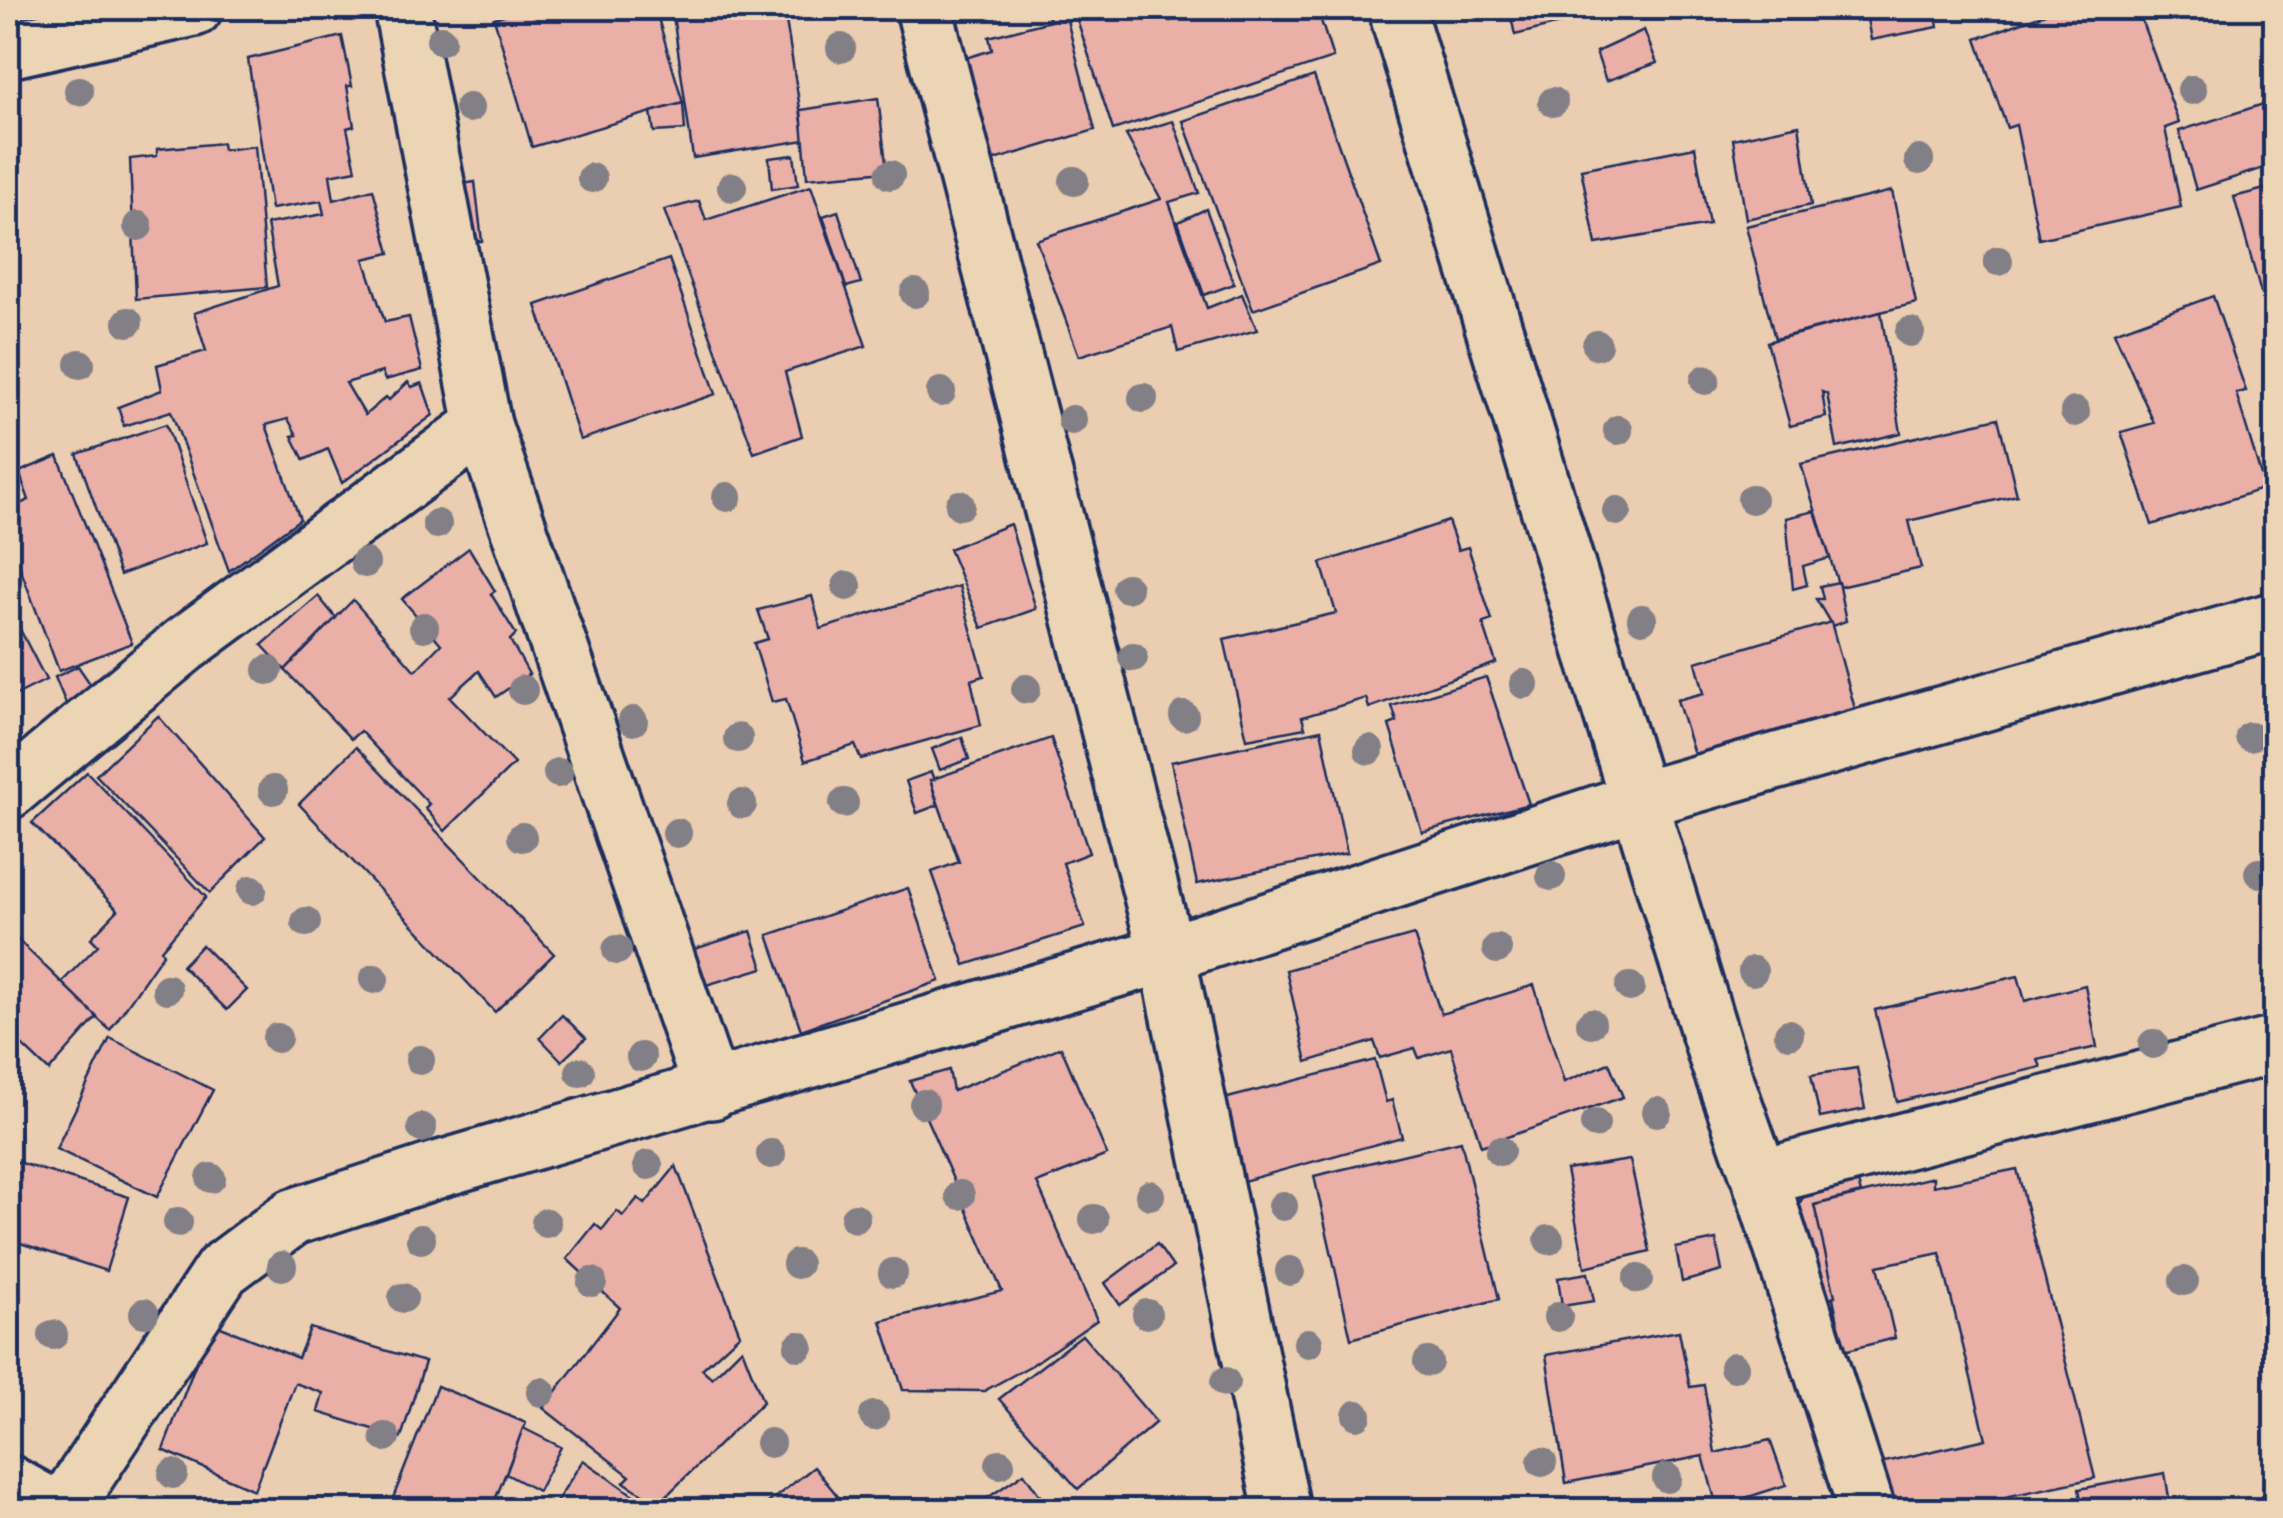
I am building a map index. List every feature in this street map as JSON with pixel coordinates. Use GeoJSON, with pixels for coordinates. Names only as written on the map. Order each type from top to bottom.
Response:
{"type":"FeatureCollection","features":[{"type":"Feature","properties":{"kind":"street"},"geometry":{"type":"LineString","coordinates":[[8,50],[194,8]]}},
{"type":"Feature","properties":{"kind":"street"},"geometry":{"type":"LineString","coordinates":[[402,8],[483,425],[712,1090]]}},
{"type":"Feature","properties":{"kind":"street"},"geometry":{"type":"LineString","coordinates":[[924,8],[1167,954],[1282,1510]]}},
{"type":"Feature","properties":{"kind":"street"},"geometry":{"type":"LineString","coordinates":[[1396,8],[1716,1054],[1867,1510]]}},
{"type":"Feature","properties":{"kind":"street"},"geometry":{"type":"LineString","coordinates":[[8,790],[184,645],[483,425]]}},
{"type":"Feature","properties":{"kind":"street"},"geometry":{"type":"LineString","coordinates":[[8,1482],[60,1510],[222,1270],[293,1217],[437,1170],[1167,954],[1640,800],[2276,620]]}},
{"type":"Feature","properties":{"kind":"street"},"geometry":{"type":"LineString","coordinates":[[1760,1178],[2276,1045]]}},
{"type":"Feature","properties":{"kind":"building"},"geometry":{"type":"Polygon","coordinates":[[[527,8],[655,8],[683,103],[532,147],[494,18],[527,8]]]}},
{"type":"Feature","properties":{"kind":"building"},"geometry":{"type":"Polygon","coordinates":[[[672,8],[784,8],[805,140],[693,158],[672,8]]]}},
{"type":"Feature","properties":{"kind":"building"},"geometry":{"type":"Polygon","coordinates":[[[1046,8],[1166,8],[1170,21],[1211,8],[1317,8],[1333,58],[1113,130],[1075,13],[1066,16],[1095,130],[991,161],[962,59],[992,50],[989,37],[1050,21],[1046,8]]]}},
{"type":"Feature","properties":{"kind":"building"},"geometry":{"type":"Polygon","coordinates":[[[1509,8],[1624,8],[1515,35],[1509,8]]]}},
{"type":"Feature","properties":{"kind":"building"},"geometry":{"type":"Polygon","coordinates":[[[1865,8],[1935,8],[1938,27],[1871,40],[1865,8]]]}},
{"type":"Feature","properties":{"kind":"building"},"geometry":{"type":"Polygon","coordinates":[[[2061,8],[2137,8],[2179,123],[2165,128],[2181,207],[2039,239],[2016,125],[2007,128],[1976,39],[2061,8]]]}},
{"type":"Feature","properties":{"kind":"building"},"geometry":{"type":"Polygon","coordinates":[[[1644,30],[1657,63],[1606,81],[1596,52],[1644,30]]]}},
{"type":"Feature","properties":{"kind":"building"},"geometry":{"type":"Polygon","coordinates":[[[342,36],[352,86],[347,86],[354,126],[347,128],[356,170],[330,175],[334,200],[373,189],[390,253],[364,259],[385,322],[409,317],[422,370],[385,380],[382,372],[346,383],[365,415],[408,382],[412,387],[422,383],[433,415],[342,483],[328,449],[304,460],[288,419],[266,425],[300,519],[229,571],[171,411],[124,426],[118,407],[162,390],[157,365],[206,351],[194,313],[278,286],[267,224],[324,214],[321,201],[271,209],[248,59],[342,36]]]}},
{"type":"Feature","properties":{"kind":"building"},"geometry":{"type":"Polygon","coordinates":[[[1314,76],[1381,265],[1253,310],[1183,121],[1314,76]]]}},
{"type":"Feature","properties":{"kind":"building"},"geometry":{"type":"Polygon","coordinates":[[[878,98],[887,171],[807,178],[801,110],[878,98]]]}},
{"type":"Feature","properties":{"kind":"building"},"geometry":{"type":"Polygon","coordinates":[[[2276,100],[2276,164],[2196,190],[2179,131],[2276,100]]]}},
{"type":"Feature","properties":{"kind":"building"},"geometry":{"type":"Polygon","coordinates":[[[683,103],[685,130],[654,132],[651,112],[683,103]]]}},
{"type":"Feature","properties":{"kind":"building"},"geometry":{"type":"Polygon","coordinates":[[[1173,121],[1199,193],[1169,202],[1207,308],[1242,294],[1257,330],[1178,352],[1172,327],[1079,356],[1036,240],[1161,199],[1126,135],[1173,121]]]}},
{"type":"Feature","properties":{"kind":"building"},"geometry":{"type":"Polygon","coordinates":[[[1799,125],[1811,205],[1746,219],[1733,139],[1799,125]]]}},
{"type":"Feature","properties":{"kind":"building"},"geometry":{"type":"Polygon","coordinates":[[[222,143],[223,150],[255,146],[267,287],[136,299],[130,159],[157,156],[157,149],[222,143]]]}},
{"type":"Feature","properties":{"kind":"building"},"geometry":{"type":"Polygon","coordinates":[[[1695,147],[1709,225],[1596,244],[1581,169],[1695,147]]]}},
{"type":"Feature","properties":{"kind":"building"},"geometry":{"type":"Polygon","coordinates":[[[794,155],[798,185],[772,189],[769,158],[794,155]]]}},
{"type":"Feature","properties":{"kind":"building"},"geometry":{"type":"Polygon","coordinates":[[[475,182],[482,241],[455,244],[448,186],[475,182]]]}},
{"type":"Feature","properties":{"kind":"building"},"geometry":{"type":"Polygon","coordinates":[[[811,186],[866,346],[785,372],[802,436],[754,453],[664,210],[699,201],[706,220],[811,186]]]}},
{"type":"Feature","properties":{"kind":"building"},"geometry":{"type":"Polygon","coordinates":[[[2276,186],[2276,347],[2234,197],[2276,186]]]}},
{"type":"Feature","properties":{"kind":"building"},"geometry":{"type":"Polygon","coordinates":[[[1892,191],[1916,303],[1775,339],[1746,226],[1892,191]]]}},
{"type":"Feature","properties":{"kind":"building"},"geometry":{"type":"Polygon","coordinates":[[[1206,209],[1234,284],[1204,295],[1178,222],[1206,209]]]}},
{"type":"Feature","properties":{"kind":"building"},"geometry":{"type":"Polygon","coordinates":[[[838,211],[861,283],[846,287],[823,216],[838,211]]]}},
{"type":"Feature","properties":{"kind":"building"},"geometry":{"type":"Polygon","coordinates":[[[669,259],[716,394],[580,440],[536,305],[669,259]]]}},
{"type":"Feature","properties":{"kind":"building"},"geometry":{"type":"Polygon","coordinates":[[[2213,296],[2246,391],[2236,393],[2265,488],[2152,525],[2121,432],[2154,423],[2114,332],[2213,296]]]}},
{"type":"Feature","properties":{"kind":"building"},"geometry":{"type":"Polygon","coordinates":[[[1881,312],[1901,433],[1837,448],[1827,394],[1822,392],[1826,417],[1790,426],[1767,342],[1881,312]]]}},
{"type":"Feature","properties":{"kind":"building"},"geometry":{"type":"Polygon","coordinates":[[[1998,418],[2017,495],[1909,521],[1921,568],[1839,587],[1801,464],[1998,418]]]}},
{"type":"Feature","properties":{"kind":"building"},"geometry":{"type":"Polygon","coordinates":[[[166,424],[207,543],[120,575],[77,454],[166,424]]]}},
{"type":"Feature","properties":{"kind":"building"},"geometry":{"type":"Polygon","coordinates":[[[58,456],[132,643],[59,671],[8,536],[8,509],[29,500],[19,472],[58,456]]]}},
{"type":"Feature","properties":{"kind":"building"},"geometry":{"type":"Polygon","coordinates":[[[1815,511],[1830,558],[1803,566],[1807,585],[1793,589],[1786,518],[1815,511]]]}},
{"type":"Feature","properties":{"kind":"building"},"geometry":{"type":"Polygon","coordinates":[[[1448,521],[1458,550],[1468,547],[1492,620],[1483,623],[1496,663],[1369,708],[1366,698],[1302,717],[1305,728],[1247,739],[1224,639],[1336,613],[1321,563],[1448,521]]]}},
{"type":"Feature","properties":{"kind":"building"},"geometry":{"type":"Polygon","coordinates":[[[1010,524],[1036,609],[982,628],[949,549],[1010,524]]]}},
{"type":"Feature","properties":{"kind":"building"},"geometry":{"type":"Polygon","coordinates":[[[469,548],[516,634],[510,640],[529,674],[496,697],[479,671],[450,697],[514,764],[445,831],[425,808],[429,804],[360,731],[351,739],[285,670],[353,600],[415,671],[441,644],[402,599],[469,548]]]}},
{"type":"Feature","properties":{"kind":"building"},"geometry":{"type":"Polygon","coordinates":[[[1838,582],[1846,621],[1832,626],[1816,599],[1823,599],[1820,586],[1838,582]]]}},
{"type":"Feature","properties":{"kind":"building"},"geometry":{"type":"Polygon","coordinates":[[[959,586],[984,676],[971,680],[981,725],[861,759],[855,745],[805,761],[786,699],[772,702],[754,643],[768,639],[758,610],[812,596],[821,629],[959,586]]]}},
{"type":"Feature","properties":{"kind":"building"},"geometry":{"type":"Polygon","coordinates":[[[318,596],[336,618],[285,670],[262,645],[318,596]]]}},
{"type":"Feature","properties":{"kind":"building"},"geometry":{"type":"Polygon","coordinates":[[[8,606],[46,680],[8,699],[8,606]]]}},
{"type":"Feature","properties":{"kind":"building"},"geometry":{"type":"Polygon","coordinates":[[[1831,622],[1855,709],[1694,754],[1677,700],[1704,693],[1696,662],[1831,622]]]}},
{"type":"Feature","properties":{"kind":"building"},"geometry":{"type":"Polygon","coordinates":[[[78,666],[91,685],[66,704],[55,677],[78,666]]]}},
{"type":"Feature","properties":{"kind":"building"},"geometry":{"type":"Polygon","coordinates":[[[1486,677],[1529,804],[1422,832],[1389,725],[1397,722],[1392,706],[1486,677]]]}},
{"type":"Feature","properties":{"kind":"building"},"geometry":{"type":"Polygon","coordinates":[[[158,716],[265,837],[210,893],[96,775],[158,716]]]}},
{"type":"Feature","properties":{"kind":"building"},"geometry":{"type":"Polygon","coordinates":[[[1321,730],[1347,853],[1197,884],[1171,762],[1321,730]]]}},
{"type":"Feature","properties":{"kind":"building"},"geometry":{"type":"Polygon","coordinates":[[[962,737],[969,759],[940,770],[932,749],[962,737]]]}},
{"type":"Feature","properties":{"kind":"building"},"geometry":{"type":"Polygon","coordinates":[[[1051,738],[1089,853],[1063,863],[1085,927],[965,965],[932,872],[959,862],[930,780],[1051,738]]]}},
{"type":"Feature","properties":{"kind":"building"},"geometry":{"type":"Polygon","coordinates":[[[356,747],[554,954],[495,1012],[299,804],[356,747]]]}},
{"type":"Feature","properties":{"kind":"building"},"geometry":{"type":"Polygon","coordinates":[[[87,772],[206,897],[161,950],[163,954],[110,1030],[60,984],[98,945],[91,938],[118,910],[32,823],[87,772]]]}},
{"type":"Feature","properties":{"kind":"building"},"geometry":{"type":"Polygon","coordinates":[[[931,772],[938,805],[917,813],[906,781],[931,772]]]}},
{"type":"Feature","properties":{"kind":"building"},"geometry":{"type":"Polygon","coordinates":[[[908,888],[940,981],[801,1030],[768,935],[908,888]]]}},
{"type":"Feature","properties":{"kind":"building"},"geometry":{"type":"Polygon","coordinates":[[[8,930],[97,1017],[49,1071],[8,1032],[8,930]]]}},
{"type":"Feature","properties":{"kind":"building"},"geometry":{"type":"Polygon","coordinates":[[[751,931],[763,968],[703,986],[691,950],[751,931]]]}},
{"type":"Feature","properties":{"kind":"building"},"geometry":{"type":"Polygon","coordinates":[[[1414,935],[1441,1014],[1534,985],[1564,1082],[1609,1063],[1623,1097],[1481,1146],[1451,1048],[1419,1058],[1415,1048],[1380,1058],[1374,1041],[1307,1062],[1286,970],[1414,935]]]}},
{"type":"Feature","properties":{"kind":"building"},"geometry":{"type":"Polygon","coordinates":[[[202,945],[247,990],[227,1010],[182,966],[202,945]]]}},
{"type":"Feature","properties":{"kind":"building"},"geometry":{"type":"Polygon","coordinates":[[[2018,976],[2025,1001],[2085,985],[2097,1047],[2038,1060],[2041,1067],[1897,1102],[1875,1010],[2018,976]]]}},
{"type":"Feature","properties":{"kind":"building"},"geometry":{"type":"Polygon","coordinates":[[[562,1015],[586,1038],[562,1061],[540,1038],[562,1015]]]}},
{"type":"Feature","properties":{"kind":"building"},"geometry":{"type":"Polygon","coordinates":[[[110,1038],[213,1090],[157,1197],[56,1149],[110,1038]]]}},
{"type":"Feature","properties":{"kind":"building"},"geometry":{"type":"Polygon","coordinates":[[[1061,1047],[1107,1155],[1037,1183],[1097,1320],[1032,1365],[984,1391],[903,1390],[881,1321],[1002,1291],[910,1081],[949,1070],[953,1091],[1061,1047]]]}},
{"type":"Feature","properties":{"kind":"building"},"geometry":{"type":"Polygon","coordinates":[[[1375,1060],[1386,1102],[1392,1100],[1402,1137],[1240,1182],[1220,1100],[1375,1060]]]}},
{"type":"Feature","properties":{"kind":"building"},"geometry":{"type":"Polygon","coordinates":[[[1857,1068],[1865,1109],[1820,1118],[1811,1075],[1857,1068]]]}},
{"type":"Feature","properties":{"kind":"building"},"geometry":{"type":"Polygon","coordinates":[[[1461,1141],[1499,1299],[1351,1339],[1314,1176],[1461,1141]]]}},
{"type":"Feature","properties":{"kind":"building"},"geometry":{"type":"Polygon","coordinates":[[[8,1159],[129,1197],[106,1271],[8,1239],[8,1159]]]}},
{"type":"Feature","properties":{"kind":"building"},"geometry":{"type":"Polygon","coordinates":[[[1630,1160],[1650,1251],[1585,1267],[1566,1170],[1630,1160]]]}},
{"type":"Feature","properties":{"kind":"building"},"geometry":{"type":"Polygon","coordinates":[[[676,1166],[740,1334],[702,1369],[712,1378],[742,1348],[763,1402],[658,1504],[624,1482],[630,1476],[543,1408],[620,1308],[567,1259],[595,1224],[602,1230],[617,1211],[623,1216],[638,1198],[645,1204],[676,1166]]]}},
{"type":"Feature","properties":{"kind":"building"},"geometry":{"type":"Polygon","coordinates":[[[2017,1169],[2095,1478],[1944,1510],[1890,1510],[1880,1463],[1986,1439],[1940,1253],[1878,1266],[1895,1338],[1844,1351],[1814,1205],[1933,1177],[1933,1186],[2017,1169]]]}},
{"type":"Feature","properties":{"kind":"building"},"geometry":{"type":"Polygon","coordinates":[[[1856,1176],[1861,1193],[1814,1205],[1835,1296],[1820,1301],[1796,1210],[1807,1190],[1856,1176]]]}},
{"type":"Feature","properties":{"kind":"building"},"geometry":{"type":"Polygon","coordinates":[[[1716,1240],[1722,1271],[1682,1282],[1676,1248],[1716,1240]]]}},
{"type":"Feature","properties":{"kind":"building"},"geometry":{"type":"Polygon","coordinates":[[[1157,1244],[1173,1267],[1120,1305],[1105,1283],[1157,1244]]]}},
{"type":"Feature","properties":{"kind":"building"},"geometry":{"type":"Polygon","coordinates":[[[1588,1273],[1594,1301],[1562,1306],[1558,1278],[1588,1273]]]}},
{"type":"Feature","properties":{"kind":"building"},"geometry":{"type":"Polygon","coordinates":[[[211,1323],[298,1358],[310,1328],[425,1362],[401,1438],[318,1412],[323,1393],[295,1383],[254,1490],[163,1450],[211,1323]]]}},
{"type":"Feature","properties":{"kind":"building"},"geometry":{"type":"Polygon","coordinates":[[[1679,1331],[1690,1387],[1704,1385],[1715,1453],[1770,1440],[1786,1485],[1717,1507],[1703,1456],[1566,1483],[1546,1355],[1679,1331]]]}},
{"type":"Feature","properties":{"kind":"building"},"geometry":{"type":"Polygon","coordinates":[[[1082,1335],[1156,1422],[1078,1489],[999,1399],[1082,1335]]]}},
{"type":"Feature","properties":{"kind":"building"},"geometry":{"type":"Polygon","coordinates":[[[437,1386],[526,1423],[491,1510],[423,1510],[393,1498],[437,1386]]]}},
{"type":"Feature","properties":{"kind":"building"},"geometry":{"type":"Polygon","coordinates":[[[523,1428],[561,1447],[538,1491],[506,1474],[523,1428]]]}},
{"type":"Feature","properties":{"kind":"building"},"geometry":{"type":"Polygon","coordinates":[[[583,1460],[655,1510],[551,1510],[583,1460]]]}},
{"type":"Feature","properties":{"kind":"building"},"geometry":{"type":"Polygon","coordinates":[[[814,1467],[849,1510],[759,1510],[814,1467]]]}},
{"type":"Feature","properties":{"kind":"building"},"geometry":{"type":"Polygon","coordinates":[[[1024,1473],[1050,1510],[970,1510],[1024,1473]]]}},
{"type":"Feature","properties":{"kind":"building"},"geometry":{"type":"Polygon","coordinates":[[[2165,1473],[2171,1510],[2083,1510],[2079,1489],[2165,1473]]]}},
{"type":"Feature","properties":{"kind":"building"},"geometry":{"type":"Polygon","coordinates":[[[1134,1500],[1146,1510],[1124,1510],[1134,1500]]]}}]}
